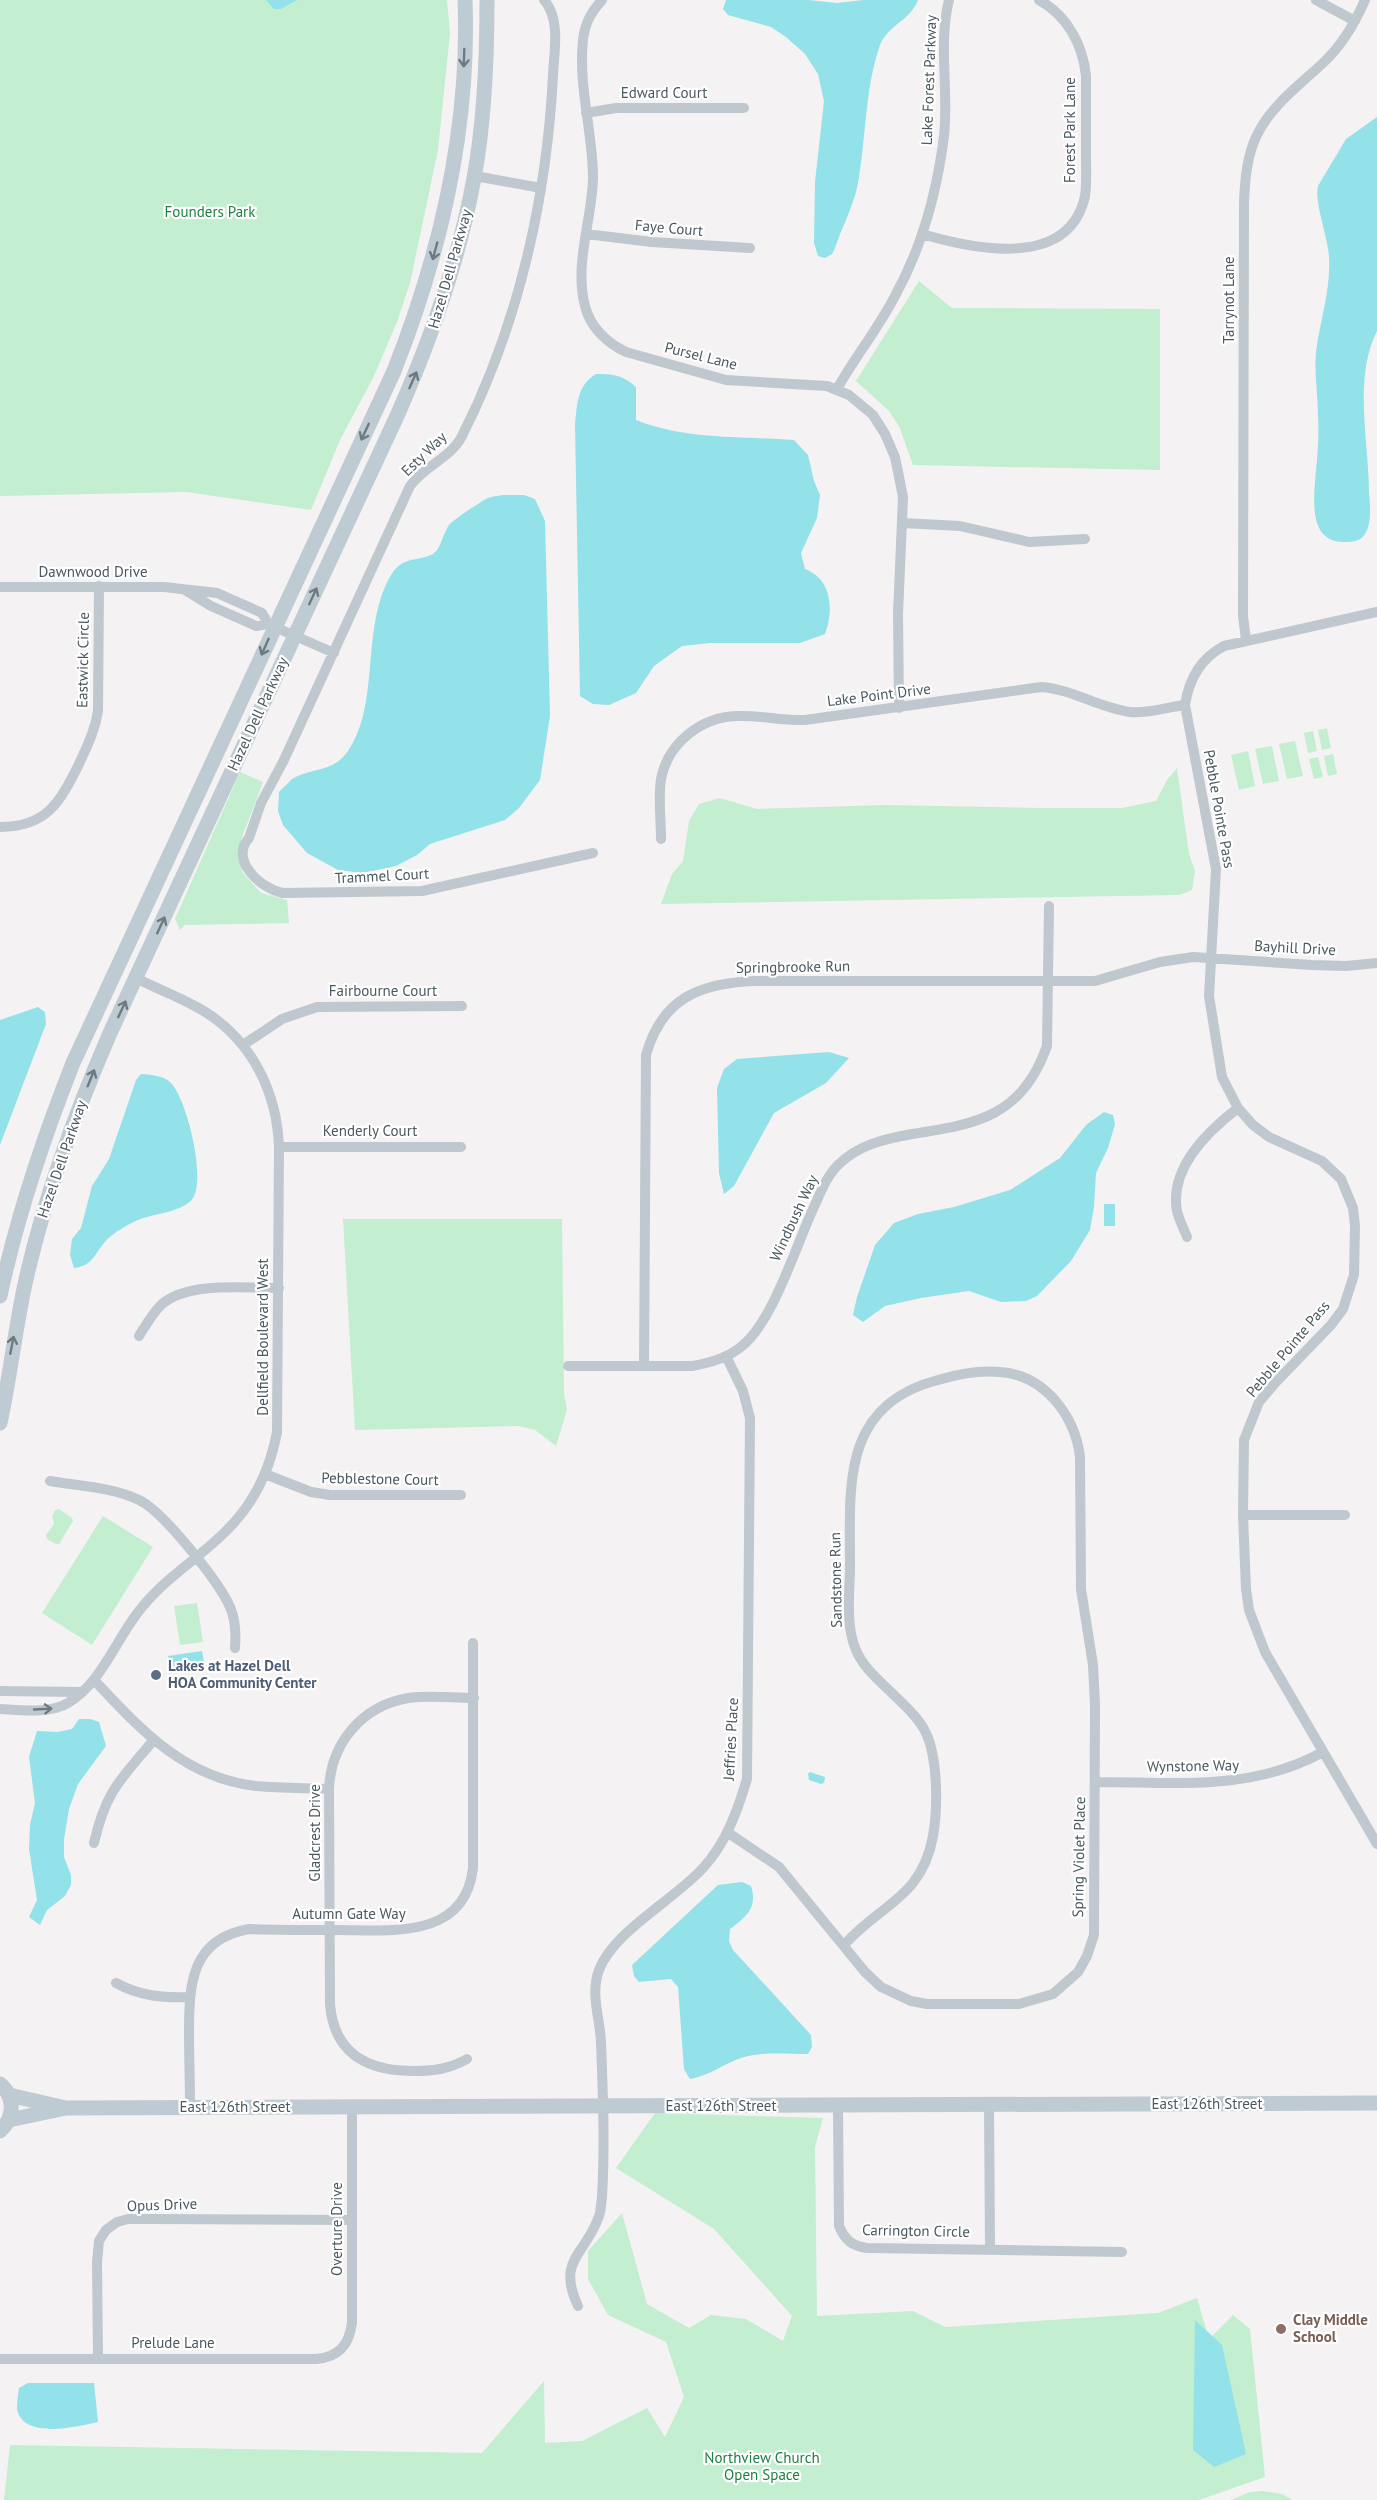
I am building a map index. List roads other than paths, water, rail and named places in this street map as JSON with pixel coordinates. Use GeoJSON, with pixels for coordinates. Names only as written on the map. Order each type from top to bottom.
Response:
{"type":"FeatureCollection","features":[{"type":"Feature","properties":{"kind":"main road","name":"Hazel Dell Parkway"},"geometry":{"type":"LineString","coordinates":[[0,1296],[27,1192],[46,1133],[73,1063],[272,625],[394,371],[430,270],[450,189],[459,127],[465,51],[465,0]]}},
{"type":"Feature","properties":{"kind":"main road","name":"Hazel Dell Parkway"},"geometry":{"type":"LineString","coordinates":[[0,1424],[25,1284],[52,1184],[92,1077],[426,349],[457,254],[475,176],[484,93],[487,0]]}},
{"type":"Feature","properties":{"kind":"main road","name":"East 126th Street"},"geometry":{"type":"LineString","coordinates":[[3,2085],[66,2108]]}},
{"type":"Feature","properties":{"kind":"main road"},"geometry":{"type":"LineString","coordinates":[[3,2085],[12,2110],[3,2129]]}},
{"type":"Feature","properties":{"kind":"main road","name":"East 126th Street"},"geometry":{"type":"LineString","coordinates":[[3,2129],[66,2108],[1377,2103]]}},
{"type":"Feature","properties":{"kind":"street","name":"Esty Way"},"geometry":{"type":"LineString","coordinates":[[250,871],[243,852],[244,843],[249,837],[269,786],[283,762],[410,486],[454,448],[478,400],[517,292],[541,188],[549,126],[554,59],[553,21],[550,8],[544,0]]}},
{"type":"Feature","properties":{"kind":"street","name":"Pursel Lane"},"geometry":{"type":"LineString","coordinates":[[602,0],[590,14],[584,31],[582,89],[593,179],[582,278],[585,308],[596,328],[612,345],[626,352],[726,380],[817,384],[837,389],[866,408],[885,434],[900,477],[903,523],[898,614],[899,708]]}},
{"type":"Feature","properties":{"kind":"street","name":"Lake Forest Parkway"},"geometry":{"type":"LineString","coordinates":[[837,389],[896,295],[922,234],[937,180],[944,133],[945,28],[949,0]]}},
{"type":"Feature","properties":{"kind":"street","name":"Forest Park Lane"},"geometry":{"type":"LineString","coordinates":[[922,234],[966,244],[1028,248],[1052,240],[1066,230],[1075,219],[1083,201],[1086,185],[1085,68],[1076,38],[1057,5],[1039,0]]}},
{"type":"Feature","properties":{"kind":"street"},"geometry":{"type":"LineString","coordinates":[[1316,0],[1354,21]]}},
{"type":"Feature","properties":{"kind":"street","name":"Tarrynot Lane"},"geometry":{"type":"LineString","coordinates":[[1246,640],[1243,627],[1243,580],[1244,201],[1247,169],[1256,137],[1272,112],[1333,52],[1365,0]]}},
{"type":"Feature","properties":{"kind":"street","name":"Edward Court"},"geometry":{"type":"LineString","coordinates":[[586,113],[616,108],[744,108]]}},
{"type":"Feature","properties":{"kind":"street"},"geometry":{"type":"LineString","coordinates":[[475,176],[541,188]]}},
{"type":"Feature","properties":{"kind":"street","name":"Faye Court"},"geometry":{"type":"LineString","coordinates":[[586,234],[652,243],[750,248]]}},
{"type":"Feature","properties":{"kind":"street"},"geometry":{"type":"LineString","coordinates":[[903,523],[960,526],[1029,542],[1085,539]]}},
{"type":"Feature","properties":{"kind":"street","name":"Dawnwood Drive"},"geometry":{"type":"LineString","coordinates":[[0,587],[99,586],[185,590],[250,624],[272,625],[334,653]]}},
{"type":"Feature","properties":{"kind":"street","name":"Eastwick Circle"},"geometry":{"type":"LineString","coordinates":[[0,827],[27,824],[51,810],[63,796],[94,731],[98,711],[99,586]]}},
{"type":"Feature","properties":{"kind":"street","name":"Pebble Pointe Pass"},"geometry":{"type":"LineString","coordinates":[[1377,612],[1224,646],[1206,658],[1192,678],[1185,705],[1216,869],[1209,996],[1218,1059],[1225,1084],[1238,1108],[1253,1125],[1269,1137],[1322,1161],[1341,1179],[1353,1208],[1356,1254],[1351,1288],[1343,1309],[1331,1325],[1259,1402],[1244,1440],[1243,1565],[1253,1622],[1265,1652],[1377,1844]]}},
{"type":"Feature","properties":{"kind":"street","name":"Lake Point Drive"},"geometry":{"type":"LineString","coordinates":[[662,839],[663,772],[677,746],[702,724],[727,716],[805,720],[1041,687],[1062,690],[1131,712],[1147,712],[1185,705]]}},
{"type":"Feature","properties":{"kind":"street","name":"Trammel Court"},"geometry":{"type":"LineString","coordinates":[[250,871],[266,888],[283,893],[410,892],[466,882],[593,853]]}},
{"type":"Feature","properties":{"kind":"street","name":"Windbush Way"},"geometry":{"type":"LineString","coordinates":[[568,1366],[692,1366],[712,1362],[726,1356],[744,1345],[762,1322],[821,1191],[834,1169],[847,1156],[881,1140],[938,1130],[985,1118],[1007,1107],[1018,1098],[1040,1066],[1047,1046],[1049,906]]}},
{"type":"Feature","properties":{"kind":"street","name":"Springbrooke Run"},"geometry":{"type":"LineString","coordinates":[[644,1366],[646,1055],[655,1028],[666,1013],[680,1001],[696,991],[731,982],[1105,980],[1176,958],[1211,959]]}},
{"type":"Feature","properties":{"kind":"street","name":"Bayhill Drive"},"geometry":{"type":"LineString","coordinates":[[1211,959],[1346,966],[1377,963]]}},
{"type":"Feature","properties":{"kind":"street","name":"Dellfield Boulevard West"},"geometry":{"type":"LineString","coordinates":[[0,1710],[56,1708],[70,1702],[94,1680],[143,1606],[176,1572],[233,1523],[257,1490],[275,1444],[279,1416],[279,1147],[277,1122],[271,1098],[261,1073],[243,1045],[208,1014],[136,978]]}},
{"type":"Feature","properties":{"kind":"street","name":"Fairbourne Court"},"geometry":{"type":"LineString","coordinates":[[243,1045],[282,1019],[317,1007],[462,1006]]}},
{"type":"Feature","properties":{"kind":"street"},"geometry":{"type":"LineString","coordinates":[[1187,1237],[1176,1204],[1179,1184],[1186,1164],[1197,1145],[1210,1131],[1238,1108]]}},
{"type":"Feature","properties":{"kind":"street","name":"Kenderly Court"},"geometry":{"type":"LineString","coordinates":[[279,1147],[461,1147]]}},
{"type":"Feature","properties":{"kind":"street"},"geometry":{"type":"LineString","coordinates":[[139,1336],[159,1307],[188,1291],[206,1288],[279,1288]]}},
{"type":"Feature","properties":{"kind":"street","name":"Jeffries Place"},"geometry":{"type":"LineString","coordinates":[[578,2306],[569,2281],[572,2264],[600,2215],[603,2184],[601,2039],[595,1988],[599,1971],[614,1945],[703,1868],[736,1815],[747,1779],[750,1418],[743,1391],[726,1356]]}},
{"type":"Feature","properties":{"kind":"street","name":"Spring Violet Place"},"geometry":{"type":"LineString","coordinates":[[727,1832],[779,1867],[865,1972],[881,1987],[911,2001],[927,2004],[1019,2004],[1053,1994],[1078,1972],[1087,1956],[1094,1935],[1093,1665],[1083,1609],[1078,1442],[1068,1416],[1056,1400],[1040,1386],[1010,1374],[980,1372]]}},
{"type":"Feature","properties":{"kind":"street","name":"Sandstone Run"},"geometry":{"type":"LineString","coordinates":[[844,1945],[905,1894],[919,1876],[929,1853],[935,1816],[934,1763],[925,1732],[916,1718],[862,1662],[851,1634],[850,1494],[853,1467],[865,1434],[890,1404],[908,1390],[925,1383],[980,1372]]}},
{"type":"Feature","properties":{"kind":"street","name":"Pebblestone Court"},"geometry":{"type":"LineString","coordinates":[[265,1474],[311,1492],[330,1495],[461,1495]]}},
{"type":"Feature","properties":{"kind":"street"},"geometry":{"type":"LineString","coordinates":[[50,1481],[137,1498],[158,1512],[195,1557],[230,1607],[234,1619],[235,1648]]}},
{"type":"Feature","properties":{"kind":"street"},"geometry":{"type":"LineString","coordinates":[[1243,1515],[1345,1515]]}},
{"type":"Feature","properties":{"kind":"street","name":"Autumn Gate Way"},"geometry":{"type":"LineString","coordinates":[[190,2107],[190,1984],[198,1963],[214,1945],[233,1933],[249,1929],[400,1930],[423,1927],[444,1918],[463,1899],[470,1885],[473,1868],[473,1643]]}},
{"type":"Feature","properties":{"kind":"street"},"geometry":{"type":"LineString","coordinates":[[94,1680],[153,1741],[178,1759],[214,1777],[255,1786],[329,1789]]}},
{"type":"Feature","properties":{"kind":"street"},"geometry":{"type":"LineString","coordinates":[[0,1691],[81,1692]]}},
{"type":"Feature","properties":{"kind":"street","name":"Gladcrest Drive"},"geometry":{"type":"LineString","coordinates":[[467,2059],[440,2070],[399,2071],[371,2065],[352,2053],[340,2039],[331,2013],[329,1789],[332,1767],[342,1742],[356,1724],[374,1710],[410,1698],[474,1698]]}},
{"type":"Feature","properties":{"kind":"street"},"geometry":{"type":"LineString","coordinates":[[94,1843],[104,1806],[112,1789],[153,1741]]}},
{"type":"Feature","properties":{"kind":"street","name":"Wynstone Way"},"geometry":{"type":"LineString","coordinates":[[1095,1782],[1239,1781],[1288,1769],[1323,1752]]}},
{"type":"Feature","properties":{"kind":"street"},"geometry":{"type":"LineString","coordinates":[[116,1983],[144,1995],[158,1998],[189,1997]]}},
{"type":"Feature","properties":{"kind":"street","name":"Carrington Circle"},"geometry":{"type":"LineString","coordinates":[[838,2105],[838,2220],[843,2235],[849,2242],[867,2248],[990,2248],[1051,2252],[1122,2252]]}},
{"type":"Feature","properties":{"kind":"street"},"geometry":{"type":"LineString","coordinates":[[989,2105],[990,2248]]}},
{"type":"Feature","properties":{"kind":"street","name":"Overture Drive"},"geometry":{"type":"LineString","coordinates":[[343,2349],[348,2341],[352,2322],[352,2107]]}},
{"type":"Feature","properties":{"kind":"street","name":"Opus Drive"},"geometry":{"type":"LineString","coordinates":[[98,2358],[98,2247],[106,2230],[117,2222],[128,2219],[351,2220]]}},
{"type":"Feature","properties":{"kind":"street","name":"Prelude Lane"},"geometry":{"type":"LineString","coordinates":[[0,2359],[316,2359],[327,2358],[343,2349]]}},
{"type":"Feature","properties":{"kind":"water"},"geometry":{"type":"Polygon","coordinates":[[[266,0],[297,0],[281,9],[274,9],[266,0]]]}},
{"type":"Feature","properties":{"kind":"water"},"geometry":{"type":"Polygon","coordinates":[[[726,0],[809,0],[837,3],[863,0],[918,0],[910,13],[888,32],[880,45],[871,78],[856,191],[835,248],[832,254],[825,258],[818,256],[814,243],[815,182],[824,101],[818,74],[805,54],[771,27],[728,15],[723,9],[726,0]]]}},
{"type":"Feature","properties":{"kind":"water"},"geometry":{"type":"Polygon","coordinates":[[[1377,117],[1377,331],[1370,349],[1364,390],[1370,520],[1361,538],[1345,542],[1333,540],[1324,535],[1315,516],[1314,505],[1318,436],[1316,352],[1329,269],[1328,249],[1317,193],[1318,186],[1346,139],[1377,117]]]}},
{"type":"Feature","properties":{"kind":"water"},"geometry":{"type":"Polygon","coordinates":[[[596,374],[618,376],[636,387],[636,420],[694,434],[794,440],[808,455],[820,495],[817,518],[801,553],[805,569],[821,580],[826,588],[830,606],[825,634],[800,643],[710,643],[682,646],[654,666],[636,693],[609,705],[593,704],[580,696],[575,425],[582,390],[596,374]]]}},
{"type":"Feature","properties":{"kind":"water"},"geometry":{"type":"Polygon","coordinates":[[[524,495],[535,499],[545,521],[550,716],[540,780],[519,808],[505,820],[430,844],[417,855],[396,866],[362,873],[338,870],[307,853],[283,825],[278,811],[279,792],[292,779],[336,763],[348,751],[358,732],[368,688],[376,618],[391,575],[403,563],[427,557],[437,550],[449,525],[461,515],[488,498],[524,495]]]}},
{"type":"Feature","properties":{"kind":"water"},"geometry":{"type":"Polygon","coordinates":[[[38,1007],[45,1012],[46,1024],[0,1145],[0,1020],[38,1007]]]}},
{"type":"Feature","properties":{"kind":"water"},"geometry":{"type":"Polygon","coordinates":[[[829,1052],[849,1058],[826,1083],[774,1113],[734,1186],[724,1194],[719,1173],[717,1088],[724,1069],[737,1059],[829,1052]]]}},
{"type":"Feature","properties":{"kind":"water"},"geometry":{"type":"Polygon","coordinates":[[[141,1074],[168,1080],[183,1105],[196,1157],[196,1188],[193,1198],[182,1207],[124,1227],[107,1240],[89,1262],[74,1268],[70,1255],[72,1239],[81,1228],[92,1186],[109,1159],[136,1080],[141,1074]]]}},
{"type":"Feature","properties":{"kind":"water"},"geometry":{"type":"Polygon","coordinates":[[[1104,1112],[1113,1115],[1115,1124],[1108,1148],[1096,1173],[1090,1230],[1071,1261],[1037,1296],[1026,1301],[1001,1302],[969,1291],[885,1306],[863,1322],[853,1315],[875,1245],[894,1223],[918,1214],[954,1207],[1010,1190],[1060,1158],[1086,1125],[1104,1112]]]}},
{"type":"Feature","properties":{"kind":"water"},"geometry":{"type":"Polygon","coordinates":[[[1104,1204],[1115,1204],[1115,1226],[1104,1226],[1104,1204]]]}},
{"type":"Feature","properties":{"kind":"water"},"geometry":{"type":"Polygon","coordinates":[[[202,1651],[204,1662],[170,1667],[168,1656],[202,1651]]]}},
{"type":"Feature","properties":{"kind":"water"},"geometry":{"type":"Polygon","coordinates":[[[79,1719],[99,1722],[106,1746],[78,1784],[69,1809],[64,1839],[64,1857],[71,1875],[71,1885],[65,1896],[47,1910],[40,1925],[29,1917],[37,1900],[29,1849],[30,1825],[35,1803],[29,1757],[37,1731],[58,1732],[72,1729],[79,1719]]]}},
{"type":"Feature","properties":{"kind":"water"},"geometry":{"type":"Polygon","coordinates":[[[810,1772],[825,1777],[824,1783],[809,1780],[810,1772]]]}},
{"type":"Feature","properties":{"kind":"water"},"geometry":{"type":"Polygon","coordinates":[[[742,1882],[751,1886],[752,1906],[746,1916],[730,1929],[729,1941],[733,1950],[811,2035],[812,2047],[808,2054],[772,2053],[746,2056],[690,2079],[684,2069],[678,1987],[671,1979],[639,1982],[634,1976],[632,1965],[718,1885],[742,1882]]]}},
{"type":"Feature","properties":{"kind":"water"},"geometry":{"type":"Polygon","coordinates":[[[1195,2320],[1222,2345],[1246,2454],[1214,2467],[1193,2450],[1195,2320]]]}},
{"type":"Feature","properties":{"kind":"water"},"geometry":{"type":"Polygon","coordinates":[[[28,2383],[94,2383],[98,2422],[51,2429],[28,2424],[21,2418],[17,2408],[19,2388],[28,2383]]]}},
{"type":"Feature","properties":{"kind":"place","name":"Lakes at Hazel Dell HOA Community Center"},"geometry":{"type":"Point","coordinates":[156,1675]}},
{"type":"Feature","properties":{"kind":"place","name":"Clay Middle School"},"geometry":{"type":"Point","coordinates":[1281,2329]}},
{"type":"Feature","properties":{"kind":"park label","name":"Founders Park"},"geometry":{"type":"Point","coordinates":[210,212]}},
{"type":"Feature","properties":{"kind":"park label","name":"Northview Church Open Space"},"geometry":{"type":"Point","coordinates":[762,2466]}}]}
